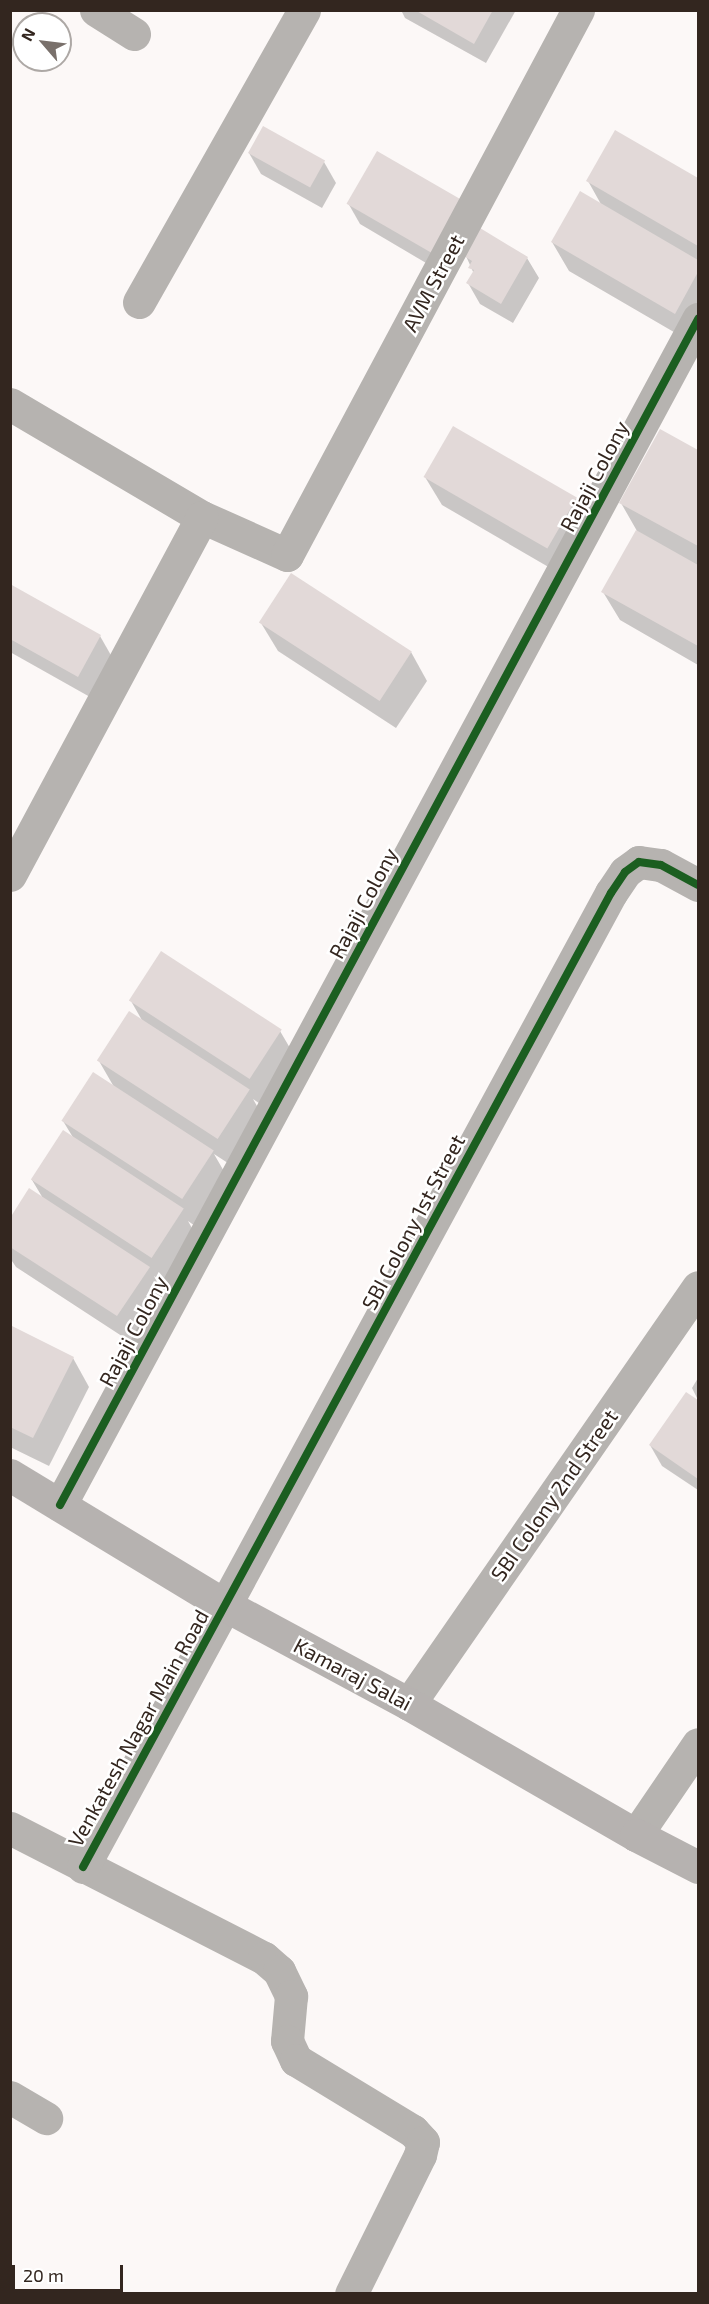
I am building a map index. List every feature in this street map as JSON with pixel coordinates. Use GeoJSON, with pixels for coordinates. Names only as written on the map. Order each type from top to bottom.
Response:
{"type":"FeatureCollection","features":[{"type":"Feature","properties":{"kind":"street"},"geometry":{"type":"LineString","coordinates":[[96,10],[134,34]]}},
{"type":"Feature","properties":{"kind":"street"},"geometry":{"type":"LineString","coordinates":[[139,302],[304,10]]}},
{"type":"Feature","properties":{"kind":"street","name":"AVM Street"},"geometry":{"type":"LineString","coordinates":[[202,517],[287,555],[578,10]]}},
{"type":"Feature","properties":{"kind":"street","name":"Rajaji Colony"},"geometry":{"type":"LineString","coordinates":[[60,1505],[699,319]]}},
{"type":"Feature","properties":{"kind":"street"},"geometry":{"type":"LineString","coordinates":[[10,404],[202,517],[10,875]]}},
{"type":"Feature","properties":{"kind":"street","name":"SBI Colony 1st Street"},"geometry":{"type":"LineString","coordinates":[[225,1605],[611,893],[625,872],[639,862],[661,865],[699,885]]}},
{"type":"Feature","properties":{"kind":"street","name":"SBI Colony 2nd Street"},"geometry":{"type":"LineString","coordinates":[[409,1704],[699,1287]]}},
{"type":"Feature","properties":{"kind":"street","name":"Kamaraj Salai"},"geometry":{"type":"LineString","coordinates":[[10,1475],[225,1605],[409,1704],[636,1835],[699,1867]]}},
{"type":"Feature","properties":{"kind":"street","name":"Venkatesh Nagar Main Road"},"geometry":{"type":"LineString","coordinates":[[83,1867],[225,1605]]}},
{"type":"Feature","properties":{"kind":"street"},"geometry":{"type":"LineString","coordinates":[[636,1835],[699,1744]]}},
{"type":"Feature","properties":{"kind":"street","name":"Venkatesh Nagar Main Road"},"geometry":{"type":"LineString","coordinates":[[10,1828],[264,1958],[279,1971],[291,1996],[287,2041],[296,2060],[413,2131],[423,2142],[420,2155],[351,2294]]}},
{"type":"Feature","properties":{"kind":"street"},"geometry":{"type":"LineString","coordinates":[[10,2097],[46,2118]]}},
{"type":"Feature","properties":{"kind":"building"},"geometry":{"type":"Polygon","coordinates":[[[415,10],[493,10],[474,44],[415,10]]]}},
{"type":"Feature","properties":{"kind":"building"},"geometry":{"type":"Polygon","coordinates":[[[263,126],[325,160],[310,188],[248,153],[263,126]]]}},
{"type":"Feature","properties":{"kind":"building"},"geometry":{"type":"Polygon","coordinates":[[[615,130],[698,178],[698,246],[586,181],[615,130]]]}},
{"type":"Feature","properties":{"kind":"building"},"geometry":{"type":"Polygon","coordinates":[[[377,151],[463,200],[432,253],[346,204],[377,151]]]}},
{"type":"Feature","properties":{"kind":"building"},"geometry":{"type":"Polygon","coordinates":[[[580,191],[698,260],[698,272],[675,314],[551,242],[580,191]]]}},
{"type":"Feature","properties":{"kind":"building"},"geometry":{"type":"Polygon","coordinates":[[[480,228],[528,257],[501,304],[466,283],[474,270],[468,268],[472,261],[464,256],[480,228]]]}},
{"type":"Feature","properties":{"kind":"building"},"geometry":{"type":"Polygon","coordinates":[[[453,426],[577,497],[547,549],[424,477],[453,426]]]}},
{"type":"Feature","properties":{"kind":"building"},"geometry":{"type":"Polygon","coordinates":[[[660,429],[698,450],[698,546],[619,503],[660,429]]]}},
{"type":"Feature","properties":{"kind":"building"},"geometry":{"type":"Polygon","coordinates":[[[636,530],[698,565],[698,646],[601,592],[636,530]]]}},
{"type":"Feature","properties":{"kind":"building"},"geometry":{"type":"Polygon","coordinates":[[[291,573],[412,651],[380,701],[259,622],[291,573]]]}},
{"type":"Feature","properties":{"kind":"building"},"geometry":{"type":"Polygon","coordinates":[[[10,584],[101,635],[78,677],[10,639],[10,584]]]}},
{"type":"Feature","properties":{"kind":"building"},"geometry":{"type":"Polygon","coordinates":[[[161,951],[282,1029],[250,1079],[129,1000],[161,951]]]}},
{"type":"Feature","properties":{"kind":"building"},"geometry":{"type":"Polygon","coordinates":[[[129,1011],[250,1089],[218,1139],[97,1060],[129,1011]]]}},
{"type":"Feature","properties":{"kind":"building"},"geometry":{"type":"Polygon","coordinates":[[[93,1072],[214,1150],[182,1199],[61,1121],[93,1072]]]}},
{"type":"Feature","properties":{"kind":"building"},"geometry":{"type":"Polygon","coordinates":[[[63,1130],[184,1208],[152,1258],[31,1179],[63,1130]]]}},
{"type":"Feature","properties":{"kind":"building"},"geometry":{"type":"Polygon","coordinates":[[[29,1188],[150,1267],[117,1316],[10,1247],[10,1218],[29,1188]]]}},
{"type":"Feature","properties":{"kind":"building"},"geometry":{"type":"Polygon","coordinates":[[[10,1325],[74,1357],[33,1438],[10,1427],[10,1325]]]}},
{"type":"Feature","properties":{"kind":"building"},"geometry":{"type":"Polygon","coordinates":[[[686,1392],[698,1400],[698,1479],[649,1445],[686,1392]]]}},
{"type":"Feature","properties":{"kind":"cycle path"},"geometry":{"type":"LineString","coordinates":[[60,1505],[698,319]]}},
{"type":"Feature","properties":{"kind":"cycle path"},"geometry":{"type":"LineString","coordinates":[[83,1867],[611,893],[625,872],[639,862],[661,865],[698,885]]}}]}
